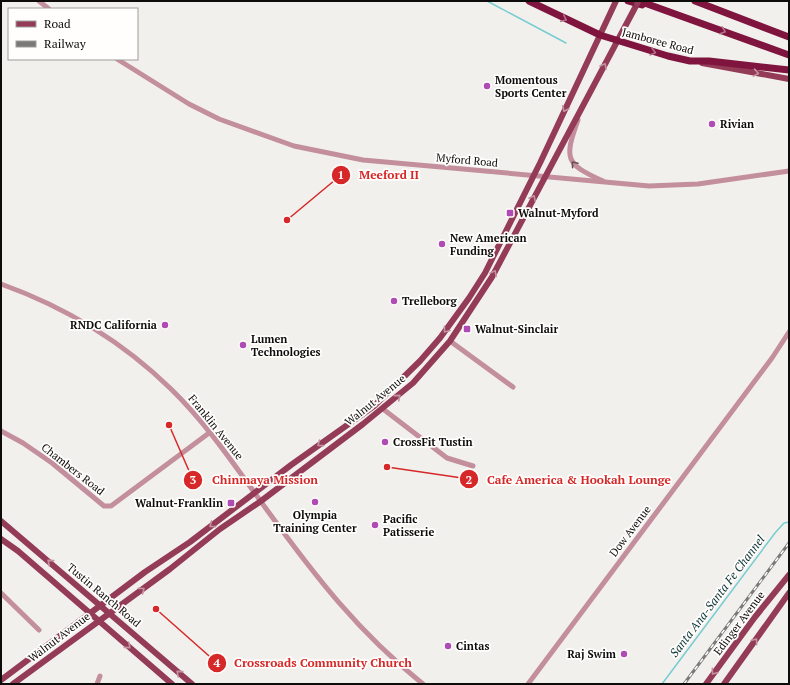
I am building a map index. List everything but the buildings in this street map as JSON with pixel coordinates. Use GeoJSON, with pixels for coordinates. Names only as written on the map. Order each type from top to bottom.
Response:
{"type":"FeatureCollection","features":[{"type":"Feature","properties":{"kind":"highway","name":"Jamboree Road"},"geometry":{"type":"LineString","coordinates":[[529,1],[600,35],[690,61]]}},
{"type":"Feature","properties":{"kind":"highway"},"geometry":{"type":"LineString","coordinates":[[628,1],[686,18]]}},
{"type":"Feature","properties":{"kind":"highway"},"geometry":{"type":"LineString","coordinates":[[639,1],[789,56]]}},
{"type":"Feature","properties":{"kind":"highway"},"geometry":{"type":"LineString","coordinates":[[695,1],[789,37]]}},
{"type":"Feature","properties":{"kind":"highway"},"geometry":{"type":"LineString","coordinates":[[690,61],[740,64],[789,70]]}},
{"type":"Feature","properties":{"kind":"main road","name":"Walnut Avenue"},"geometry":{"type":"LineString","coordinates":[[1,680],[254,492],[374,406],[423,358],[444,333],[481,279],[533,177],[616,1]]}},
{"type":"Feature","properties":{"kind":"main road","name":"Walnut Avenue"},"geometry":{"type":"LineString","coordinates":[[13,684],[382,410],[413,383],[450,341],[492,277],[543,178],[639,1]]}},
{"type":"Feature","properties":{"kind":"main road","name":"Jamboree Road"},"geometry":{"type":"LineString","coordinates":[[690,61],[789,79]]}},
{"type":"Feature","properties":{"kind":"main road","name":"Tustin Ranch Road"},"geometry":{"type":"LineString","coordinates":[[1,521],[192,684]]}},
{"type":"Feature","properties":{"kind":"main road","name":"Tustin Ranch Road"},"geometry":{"type":"LineString","coordinates":[[1,539],[18,551],[172,684]]}},
{"type":"Feature","properties":{"kind":"main road"},"geometry":{"type":"LineString","coordinates":[[167,557],[174,565]]}},
{"type":"Feature","properties":{"kind":"main road","name":"Edinger Avenue"},"geometry":{"type":"LineString","coordinates":[[706,684],[755,617],[789,575]]}},
{"type":"Feature","properties":{"kind":"main road","name":"Edinger Avenue"},"geometry":{"type":"LineString","coordinates":[[724,684],[789,593]]}},
{"type":"Feature","properties":{"kind":"street"},"geometry":{"type":"LineString","coordinates":[[39,1],[48,8]]}},
{"type":"Feature","properties":{"kind":"street","name":"Myford Road"},"geometry":{"type":"LineString","coordinates":[[118,60],[154,84],[219,119],[294,146],[343,157],[391,164],[543,178],[661,186],[698,184],[789,171]]}},
{"type":"Feature","properties":{"kind":"street"},"geometry":{"type":"LineString","coordinates":[[585,100],[570,146],[570,161],[583,172],[608,183]]}},
{"type":"Feature","properties":{"kind":"street","name":"Franklin Avenue"},"geometry":{"type":"LineString","coordinates":[[1,284],[62,310],[110,339],[172,390],[210,433],[338,604],[387,654],[423,684]]}},
{"type":"Feature","properties":{"kind":"street","name":"Dow Avenue"},"geometry":{"type":"LineString","coordinates":[[528,684],[772,358],[789,332]]}},
{"type":"Feature","properties":{"kind":"street"},"geometry":{"type":"LineString","coordinates":[[450,341],[513,387]]}},
{"type":"Feature","properties":{"kind":"street"},"geometry":{"type":"LineString","coordinates":[[382,410],[447,458],[473,466]]}},
{"type":"Feature","properties":{"kind":"street","name":"Chambers Road"},"geometry":{"type":"LineString","coordinates":[[1,431],[23,443],[52,463],[104,506],[111,506],[210,433]]}},
{"type":"Feature","properties":{"kind":"street"},"geometry":{"type":"LineString","coordinates":[[1,593],[39,630]]}},
{"type":"Feature","properties":{"kind":"street"},"geometry":{"type":"LineString","coordinates":[[97,684],[100,676]]}},
{"type":"Feature","properties":{"kind":"waterway"},"geometry":{"type":"LineString","coordinates":[[487,1],[566,43]]}},
{"type":"Feature","properties":{"kind":"waterway","name":"Santa Ana-Santa Fe Channel"},"geometry":{"type":"LineString","coordinates":[[662,684],[775,533],[784,523],[789,522]]}},
{"type":"Feature","properties":{"kind":"railway"},"geometry":{"type":"LineString","coordinates":[[684,684],[789,543]]}},
{"type":"Feature","properties":{"kind":"place","name":"Momentous Sports Center"},"geometry":{"type":"Point","coordinates":[487,86]}},
{"type":"Feature","properties":{"kind":"place","name":"Rivian"},"geometry":{"type":"Point","coordinates":[712,124]}},
{"type":"Feature","properties":{"kind":"place","name":"Walnut-Myford"},"geometry":{"type":"Point","coordinates":[510,213]}},
{"type":"Feature","properties":{"kind":"place","name":"Meeford II"},"geometry":{"type":"Point","coordinates":[287,220]}},
{"type":"Feature","properties":{"kind":"place","name":"New American Funding"},"geometry":{"type":"Point","coordinates":[442,244]}},
{"type":"Feature","properties":{"kind":"place","name":"Trelleborg"},"geometry":{"type":"Point","coordinates":[394,301]}},
{"type":"Feature","properties":{"kind":"place","name":"RNDC California"},"geometry":{"type":"Point","coordinates":[165,325]}},
{"type":"Feature","properties":{"kind":"place","name":"Walnut-Sinclair"},"geometry":{"type":"Point","coordinates":[467,329]}},
{"type":"Feature","properties":{"kind":"place","name":"Lumen Technologies"},"geometry":{"type":"Point","coordinates":[243,345]}},
{"type":"Feature","properties":{"kind":"place","name":"Chinmaya Mission"},"geometry":{"type":"Point","coordinates":[169,425]}},
{"type":"Feature","properties":{"kind":"place","name":"CrossFit Tustin"},"geometry":{"type":"Point","coordinates":[385,442]}},
{"type":"Feature","properties":{"kind":"place","name":"Cafe America & Hookah Lounge"},"geometry":{"type":"Point","coordinates":[387,467]}},
{"type":"Feature","properties":{"kind":"place","name":"Olympia Training Center"},"geometry":{"type":"Point","coordinates":[315,502]}},
{"type":"Feature","properties":{"kind":"place","name":"Walnut-Franklin"},"geometry":{"type":"Point","coordinates":[231,503]}},
{"type":"Feature","properties":{"kind":"place","name":"Pacific Patisserie"},"geometry":{"type":"Point","coordinates":[375,525]}},
{"type":"Feature","properties":{"kind":"place","name":"Crossroads Community Church"},"geometry":{"type":"Point","coordinates":[156,609]}},
{"type":"Feature","properties":{"kind":"place","name":"Cintas"},"geometry":{"type":"Point","coordinates":[448,646]}},
{"type":"Feature","properties":{"kind":"place","name":"Raj Swim"},"geometry":{"type":"Point","coordinates":[624,654]}}]}
